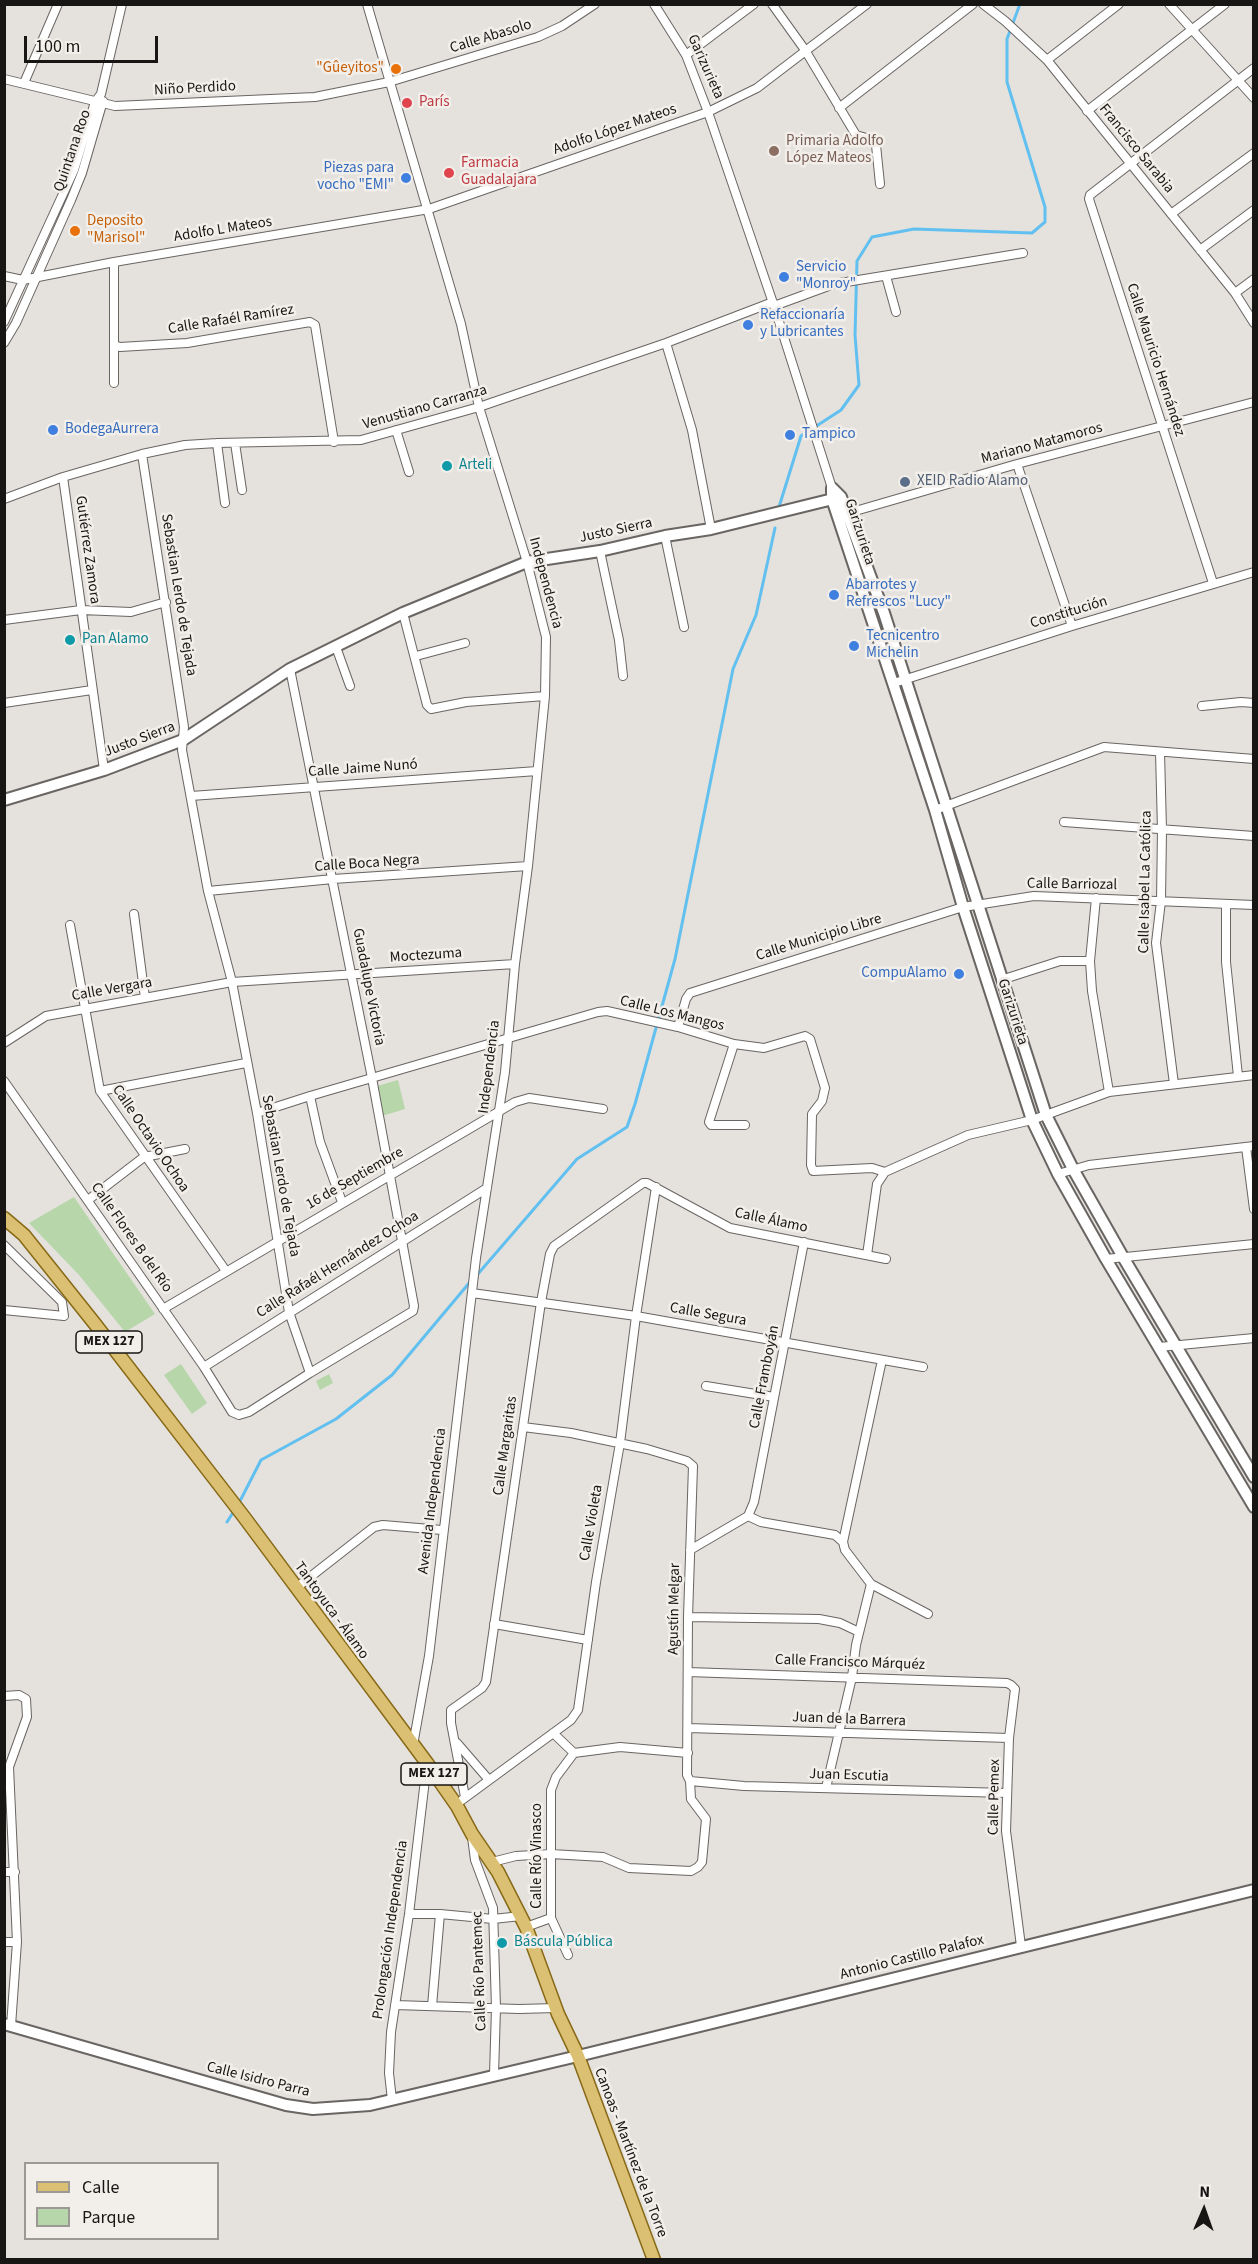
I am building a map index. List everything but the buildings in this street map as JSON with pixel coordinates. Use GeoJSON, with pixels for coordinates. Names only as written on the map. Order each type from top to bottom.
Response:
{"type":"FeatureCollection","features":[{"type":"Feature","properties":{"kind":"main road","name":"Justo Sierra"},"geometry":{"type":"LineString","coordinates":[[4,800],[104,770],[183,740],[290,669],[403,613],[526,562],[600,551],[665,536],[711,529],[835,494]]}},
{"type":"Feature","properties":{"kind":"main road","name":"Garizurieta"},"geometry":{"type":"LineString","coordinates":[[835,494],[899,681],[946,806],[1046,1115],[1073,1169],[1123,1257],[1254,1477]]}},
{"type":"Feature","properties":{"kind":"main road","name":"Garizurieta"},"geometry":{"type":"LineString","coordinates":[[899,681],[963,907],[1032,1120],[1058,1174],[1106,1259],[1254,1507]]}},
{"type":"Feature","properties":{"kind":"main road","name":"Tantoyuca - Álamo"},"geometry":{"type":"LineString","coordinates":[[4,1218],[24,1235],[244,1517],[413,1747],[461,1801],[472,1834],[492,1862],[523,1922],[556,2008],[578,2056]]}},
{"type":"Feature","properties":{"kind":"main road","name":"Antonio Castillo Palafox"},"geometry":{"type":"LineString","coordinates":[[578,2056],[1254,1890]]}},
{"type":"Feature","properties":{"kind":"main road","name":"Calle Isidro Parra"},"geometry":{"type":"LineString","coordinates":[[8,2025],[286,2105],[313,2109],[370,2105],[578,2056]]}},
{"type":"Feature","properties":{"kind":"main road","name":"Canoas - Martínez de la Torre"},"geometry":{"type":"LineString","coordinates":[[578,2056],[654,2259]]}},
{"type":"Feature","properties":{"kind":"street"},"geometry":{"type":"LineString","coordinates":[[24,83],[58,4]]}},
{"type":"Feature","properties":{"kind":"street","name":"Quintana Roo"},"geometry":{"type":"LineString","coordinates":[[4,343],[16,323],[71,200],[99,103],[122,4]]}},
{"type":"Feature","properties":{"kind":"street","name":"Independencia"},"geometry":{"type":"LineString","coordinates":[[367,4],[388,82],[429,209],[461,324],[479,407],[546,637],[545,696],[528,866],[500,1110],[476,1258]]}},
{"type":"Feature","properties":{"kind":"street","name":"Calle Abasolo"},"geometry":{"type":"LineString","coordinates":[[388,82],[538,37],[562,26],[582,9],[595,4]]}},
{"type":"Feature","properties":{"kind":"street","name":"Garizurieta"},"geometry":{"type":"LineString","coordinates":[[654,4],[686,55],[708,112],[835,494]]}},
{"type":"Feature","properties":{"kind":"street"},"geometry":{"type":"LineString","coordinates":[[686,55],[754,4]]}},
{"type":"Feature","properties":{"kind":"street"},"geometry":{"type":"LineString","coordinates":[[772,4],[804,50],[856,135],[873,140],[876,145],[880,184]]}},
{"type":"Feature","properties":{"kind":"street","name":"Adolfo López Mateos"},"geometry":{"type":"LineString","coordinates":[[429,209],[708,112],[757,88],[867,4]]}},
{"type":"Feature","properties":{"kind":"street"},"geometry":{"type":"LineString","coordinates":[[839,108],[974,4]]}},
{"type":"Feature","properties":{"kind":"street"},"geometry":{"type":"LineString","coordinates":[[1047,60],[1119,4]]}},
{"type":"Feature","properties":{"kind":"street"},"geometry":{"type":"LineString","coordinates":[[1169,4],[1254,98]]}},
{"type":"Feature","properties":{"kind":"street"},"geometry":{"type":"LineString","coordinates":[[1087,111],[1225,4]]}},
{"type":"Feature","properties":{"kind":"street","name":"Francisco Sarabia"},"geometry":{"type":"LineString","coordinates":[[987,6],[1047,60],[1235,293],[1254,323]]}},
{"type":"Feature","properties":{"kind":"street"},"geometry":{"type":"LineString","coordinates":[[1132,163],[1254,68]]}},
{"type":"Feature","properties":{"kind":"street","name":"Niño Perdido"},"geometry":{"type":"LineString","coordinates":[[4,79],[115,106],[315,97],[388,82]]}},
{"type":"Feature","properties":{"kind":"street","name":"Quintana Roo"},"geometry":{"type":"LineString","coordinates":[[4,322],[87,144]]}},
{"type":"Feature","properties":{"kind":"street"},"geometry":{"type":"LineString","coordinates":[[1171,214],[1254,153]]}},
{"type":"Feature","properties":{"kind":"street","name":"Calle Mauricio Hernández"},"geometry":{"type":"LineString","coordinates":[[1132,163],[1090,195],[1089,199],[1213,584]]}},
{"type":"Feature","properties":{"kind":"street","name":"Adolfo L Mateos"},"geometry":{"type":"LineString","coordinates":[[23,280],[114,262],[429,209]]}},
{"type":"Feature","properties":{"kind":"street"},"geometry":{"type":"LineString","coordinates":[[1200,250],[1254,210]]}},
{"type":"Feature","properties":{"kind":"street","name":"Venustiano Carranza"},"geometry":{"type":"LineString","coordinates":[[4,499],[63,477],[142,454],[185,446],[217,443],[360,440],[479,407],[834,284],[1023,253]]}},
{"type":"Feature","properties":{"kind":"street"},"geometry":{"type":"LineString","coordinates":[[114,262],[114,383]]}},
{"type":"Feature","properties":{"kind":"street"},"geometry":{"type":"LineString","coordinates":[[4,276],[23,280]]}},
{"type":"Feature","properties":{"kind":"street"},"geometry":{"type":"LineString","coordinates":[[886,276],[896,312]]}},
{"type":"Feature","properties":{"kind":"street"},"geometry":{"type":"LineString","coordinates":[[1235,293],[1254,279]]}},
{"type":"Feature","properties":{"kind":"street","name":"Calle Rafaél Ramírez"},"geometry":{"type":"LineString","coordinates":[[114,345],[120,347],[187,343],[310,321],[315,325],[334,442]]}},
{"type":"Feature","properties":{"kind":"street"},"geometry":{"type":"LineString","coordinates":[[666,343],[692,430],[711,529]]}},
{"type":"Feature","properties":{"kind":"street","name":"Mariano Matamoros"},"geometry":{"type":"LineString","coordinates":[[842,515],[1017,464],[1254,402]]}},
{"type":"Feature","properties":{"kind":"street"},"geometry":{"type":"LineString","coordinates":[[396,430],[409,472]]}},
{"type":"Feature","properties":{"kind":"street"},"geometry":{"type":"LineString","coordinates":[[217,443],[225,504]]}},
{"type":"Feature","properties":{"kind":"street"},"geometry":{"type":"LineString","coordinates":[[235,443],[242,490]]}},
{"type":"Feature","properties":{"kind":"street","name":"Sebastian Lerdo de Tejada"},"geometry":{"type":"LineString","coordinates":[[142,454],[184,727],[182,750],[208,891],[232,982],[257,1113],[289,1312],[310,1373]]}},
{"type":"Feature","properties":{"kind":"street"},"geometry":{"type":"LineString","coordinates":[[1017,464],[1072,626]]}},
{"type":"Feature","properties":{"kind":"street","name":"Gutiérrez Zamora"},"geometry":{"type":"LineString","coordinates":[[63,477],[104,770]]}},
{"type":"Feature","properties":{"kind":"street"},"geometry":{"type":"LineString","coordinates":[[665,536],[684,627]]}},
{"type":"Feature","properties":{"kind":"street"},"geometry":{"type":"LineString","coordinates":[[600,551],[619,640],[623,676]]}},
{"type":"Feature","properties":{"kind":"street","name":"Constitución"},"geometry":{"type":"LineString","coordinates":[[899,681],[1254,572]]}},
{"type":"Feature","properties":{"kind":"street"},"geometry":{"type":"LineString","coordinates":[[4,620],[81,610],[131,612],[166,602]]}},
{"type":"Feature","properties":{"kind":"street"},"geometry":{"type":"LineString","coordinates":[[403,613],[427,705],[431,709],[466,702],[545,696]]}},
{"type":"Feature","properties":{"kind":"street"},"geometry":{"type":"LineString","coordinates":[[416,656],[465,643]]}},
{"type":"Feature","properties":{"kind":"street"},"geometry":{"type":"LineString","coordinates":[[336,646],[350,686]]}},
{"type":"Feature","properties":{"kind":"street","name":"Guadalupe Victoria"},"geometry":{"type":"LineString","coordinates":[[290,669],[352,975],[414,1306],[413,1311],[310,1373]]}},
{"type":"Feature","properties":{"kind":"street"},"geometry":{"type":"LineString","coordinates":[[4,703],[92,690]]}},
{"type":"Feature","properties":{"kind":"street"},"geometry":{"type":"LineString","coordinates":[[1202,706],[1240,702],[1254,703]]}},
{"type":"Feature","properties":{"kind":"street"},"geometry":{"type":"LineString","coordinates":[[935,810],[1104,747],[1254,759]]}},
{"type":"Feature","properties":{"kind":"street","name":"Calle Isabel La Católica"},"geometry":{"type":"LineString","coordinates":[[1160,752],[1161,901],[1156,943],[1174,1084]]}},
{"type":"Feature","properties":{"kind":"street","name":"Calle Jaime Nunó"},"geometry":{"type":"LineString","coordinates":[[191,796],[537,771]]}},
{"type":"Feature","properties":{"kind":"street"},"geometry":{"type":"LineString","coordinates":[[1064,822],[1254,836]]}},
{"type":"Feature","properties":{"kind":"street","name":"Calle Boca Negra"},"geometry":{"type":"LineString","coordinates":[[208,891],[333,879],[528,866]]}},
{"type":"Feature","properties":{"kind":"street","name":"Calle Barriozal"},"geometry":{"type":"LineString","coordinates":[[963,907],[1034,896],[1254,905]]}},
{"type":"Feature","properties":{"kind":"street"},"geometry":{"type":"LineString","coordinates":[[1096,898],[1090,961],[1092,991],[1109,1092]]}},
{"type":"Feature","properties":{"kind":"street"},"geometry":{"type":"LineString","coordinates":[[1226,904],[1226,962],[1238,1076]]}},
{"type":"Feature","properties":{"kind":"street","name":"Calle Municipio Libre"},"geometry":{"type":"LineString","coordinates":[[674,1027],[690,993],[963,907]]}},
{"type":"Feature","properties":{"kind":"street"},"geometry":{"type":"LineString","coordinates":[[134,915],[145,998]]}},
{"type":"Feature","properties":{"kind":"street","name":"Calle Octavio Ochoa"},"geometry":{"type":"LineString","coordinates":[[70,925],[100,1091],[144,1157],[226,1271]]}},
{"type":"Feature","properties":{"kind":"street"},"geometry":{"type":"LineString","coordinates":[[1001,980],[1060,961],[1090,961]]}},
{"type":"Feature","properties":{"kind":"street","name":"Moctezuma"},"geometry":{"type":"LineString","coordinates":[[232,982],[515,964]]}},
{"type":"Feature","properties":{"kind":"street","name":"Calle Vergara"},"geometry":{"type":"LineString","coordinates":[[4,1043],[46,1016],[232,982]]}},
{"type":"Feature","properties":{"kind":"street","name":"Calle Los Mangos"},"geometry":{"type":"LineString","coordinates":[[257,1113],[607,1011],[734,1044],[764,1048],[805,1036],[810,1039],[825,1088],[822,1101],[812,1114],[811,1166],[813,1171],[872,1168],[885,1172]]}},
{"type":"Feature","properties":{"kind":"street"},"geometry":{"type":"LineString","coordinates":[[734,1044],[709,1122],[711,1125],[745,1125]]}},
{"type":"Feature","properties":{"kind":"street"},"geometry":{"type":"LineString","coordinates":[[100,1091],[246,1063]]}},
{"type":"Feature","properties":{"kind":"street"},"geometry":{"type":"LineString","coordinates":[[867,1255],[877,1184],[885,1172],[974,1133],[1032,1120],[1109,1092],[1254,1075]]}},
{"type":"Feature","properties":{"kind":"street","name":"Calle Flores B del Río"},"geometry":{"type":"LineString","coordinates":[[4,1081],[204,1367],[232,1412],[239,1415],[249,1412],[310,1373]]}},
{"type":"Feature","properties":{"kind":"street"},"geometry":{"type":"LineString","coordinates":[[310,1096],[321,1142],[342,1202]]}},
{"type":"Feature","properties":{"kind":"street","name":"16 de Septiembre"},"geometry":{"type":"LineString","coordinates":[[163,1309],[515,1102],[529,1098],[603,1109]]}},
{"type":"Feature","properties":{"kind":"street"},"geometry":{"type":"LineString","coordinates":[[1058,1174],[1089,1165],[1250,1147],[1254,1209]]}},
{"type":"Feature","properties":{"kind":"street"},"geometry":{"type":"LineString","coordinates":[[88,1200],[144,1157],[185,1149]]}},
{"type":"Feature","properties":{"kind":"street","name":"Calle Álamo"},"geometry":{"type":"LineString","coordinates":[[643,1183],[656,1187],[730,1228],[886,1258]]}},
{"type":"Feature","properties":{"kind":"street","name":"Calle Margaritas"},"geometry":{"type":"LineString","coordinates":[[461,1801],[451,1710],[482,1688],[486,1682],[541,1302],[550,1254],[554,1246],[643,1183]]}},
{"type":"Feature","properties":{"kind":"street","name":"Calle Violeta"},"geometry":{"type":"LineString","coordinates":[[461,1801],[571,1720],[578,1710],[620,1443],[636,1316],[656,1187]]}},
{"type":"Feature","properties":{"kind":"street","name":"Calle Rafaél Hernández Ochoa"},"geometry":{"type":"LineString","coordinates":[[204,1367],[487,1188]]}},
{"type":"Feature","properties":{"kind":"street","name":"Calle Framboyán"},"geometry":{"type":"LineString","coordinates":[[748,1516],[754,1503],[804,1242]]}},
{"type":"Feature","properties":{"kind":"street"},"geometry":{"type":"LineString","coordinates":[[1106,1259],[1254,1244]]}},
{"type":"Feature","properties":{"kind":"street"},"geometry":{"type":"LineString","coordinates":[[4,1245],[62,1302],[64,1316],[4,1310]]}},
{"type":"Feature","properties":{"kind":"street","name":"Avenida Independencia"},"geometry":{"type":"LineString","coordinates":[[413,1747],[429,1656],[442,1530],[476,1258]]}},
{"type":"Feature","properties":{"kind":"street","name":"Calle Segura"},"geometry":{"type":"LineString","coordinates":[[472,1290],[636,1316],[923,1367]]}},
{"type":"Feature","properties":{"kind":"street"},"geometry":{"type":"LineString","coordinates":[[1159,1347],[1254,1338]]}},
{"type":"Feature","properties":{"kind":"street"},"geometry":{"type":"LineString","coordinates":[[882,1360],[843,1542],[845,1550],[872,1584],[928,1614]]}},
{"type":"Feature","properties":{"kind":"street"},"geometry":{"type":"LineString","coordinates":[[706,1386],[774,1397]]}},
{"type":"Feature","properties":{"kind":"street"},"geometry":{"type":"LineString","coordinates":[[523,1427],[571,1433],[620,1443]]}},
{"type":"Feature","properties":{"kind":"street","name":"Agustín Melgar"},"geometry":{"type":"LineString","coordinates":[[551,1854],[603,1857],[629,1868],[691,1871],[698,1868],[702,1862],[706,1819],[691,1799],[690,1781],[687,1775],[688,1617],[693,1466],[687,1461],[620,1443]]}},
{"type":"Feature","properties":{"kind":"street"},"geometry":{"type":"LineString","coordinates":[[690,1550],[748,1516],[761,1522],[826,1532],[835,1535],[843,1542]]}},
{"type":"Feature","properties":{"kind":"street"},"geometry":{"type":"LineString","coordinates":[[296,1588],[374,1527],[383,1524],[442,1530]]}},
{"type":"Feature","properties":{"kind":"street"},"geometry":{"type":"LineString","coordinates":[[826,1788],[852,1677],[859,1632],[872,1584]]}},
{"type":"Feature","properties":{"kind":"street"},"geometry":{"type":"LineString","coordinates":[[688,1617],[819,1619],[840,1623],[859,1632]]}},
{"type":"Feature","properties":{"kind":"street"},"geometry":{"type":"LineString","coordinates":[[494,1624],[588,1640]]}},
{"type":"Feature","properties":{"kind":"street","name":"Calle Francisco Márquéz"},"geometry":{"type":"LineString","coordinates":[[688,1672],[1007,1683],[1011,1685]]}},
{"type":"Feature","properties":{"kind":"street","name":"Calle Pemex"},"geometry":{"type":"LineString","coordinates":[[1011,1685],[1015,1689],[1009,1738],[1006,1831],[1021,1946]]}},
{"type":"Feature","properties":{"kind":"street"},"geometry":{"type":"LineString","coordinates":[[4,1696],[19,1695],[26,1699],[27,1717],[7,1767],[8,1808],[15,1872],[16,1942],[8,2025]]}},
{"type":"Feature","properties":{"kind":"street","name":"Juan de la Barrera"},"geometry":{"type":"LineString","coordinates":[[688,1728],[1009,1738]]}},
{"type":"Feature","properties":{"kind":"street"},"geometry":{"type":"LineString","coordinates":[[553,1733],[574,1753],[620,1747],[688,1753]]}},
{"type":"Feature","properties":{"kind":"street"},"geometry":{"type":"LineString","coordinates":[[456,1742],[489,1780]]}},
{"type":"Feature","properties":{"kind":"street","name":"Calle Río Vinasco"},"geometry":{"type":"LineString","coordinates":[[568,1955],[551,1917],[551,1790],[556,1777],[574,1753]]}},
{"type":"Feature","properties":{"kind":"street","name":"Prolongación Independencia"},"geometry":{"type":"LineString","coordinates":[[392,2100],[389,2052],[409,1914],[427,1763]]}},
{"type":"Feature","properties":{"kind":"street","name":"Juan Escutia"},"geometry":{"type":"LineString","coordinates":[[690,1781],[744,1786],[1007,1793]]}},
{"type":"Feature","properties":{"kind":"street","name":"Calle Río Pantemec"},"geometry":{"type":"LineString","coordinates":[[472,1834],[475,1860],[494,1908],[496,2008],[494,2075]]}},
{"type":"Feature","properties":{"kind":"street"},"geometry":{"type":"LineString","coordinates":[[492,1862],[516,1856],[551,1854]]}},
{"type":"Feature","properties":{"kind":"street"},"geometry":{"type":"LineString","coordinates":[[4,1872],[15,1872]]}},
{"type":"Feature","properties":{"kind":"street"},"geometry":{"type":"LineString","coordinates":[[409,1914],[440,1914],[523,1922],[551,1917]]}},
{"type":"Feature","properties":{"kind":"street"},"geometry":{"type":"LineString","coordinates":[[432,2006],[440,1914]]}},
{"type":"Feature","properties":{"kind":"street"},"geometry":{"type":"LineString","coordinates":[[4,1942],[16,1942]]}},
{"type":"Feature","properties":{"kind":"street"},"geometry":{"type":"LineString","coordinates":[[395,2005],[556,2008]]}},
{"type":"Feature","properties":{"kind":"green space"},"geometry":{"type":"Polygon","coordinates":[[[398,1080],[405,1109],[382,1116],[377,1086],[398,1080]]]}},
{"type":"Feature","properties":{"kind":"green space"},"geometry":{"type":"Polygon","coordinates":[[[74,1197],[155,1314],[125,1332],[79,1275],[29,1223],[74,1197]]]}},
{"type":"Feature","properties":{"kind":"green space"},"geometry":{"type":"Polygon","coordinates":[[[181,1364],[207,1403],[192,1414],[164,1375],[181,1364]]]}},
{"type":"Feature","properties":{"kind":"green space"},"geometry":{"type":"Polygon","coordinates":[[[329,1374],[333,1383],[320,1390],[316,1381],[329,1374]]]}},
{"type":"Feature","properties":{"kind":"waterway"},"geometry":{"type":"LineString","coordinates":[[779,507],[801,436],[841,410],[859,385],[855,335],[857,261],[872,237],[914,229],[1032,233],[1045,222],[1045,207],[1007,82],[1007,39],[1020,4]]}},
{"type":"Feature","properties":{"kind":"waterway"},"geometry":{"type":"LineString","coordinates":[[477,1275],[577,1159],[627,1127],[675,959],[733,669],[756,615],[775,528]]}},
{"type":"Feature","properties":{"kind":"waterway"},"geometry":{"type":"LineString","coordinates":[[239,1503],[261,1460],[336,1419],[392,1375],[470,1282]]}},
{"type":"Feature","properties":{"kind":"waterway"},"geometry":{"type":"LineString","coordinates":[[227,1522],[234,1511]]}},
{"type":"Feature","properties":{"kind":"place","name":"\"Gûeyitos\""},"geometry":{"type":"Point","coordinates":[396,69]}},
{"type":"Feature","properties":{"kind":"place","name":"París"},"geometry":{"type":"Point","coordinates":[407,103]}},
{"type":"Feature","properties":{"kind":"place","name":"Primaria Adolfo López Mateos"},"geometry":{"type":"Point","coordinates":[774,151]}},
{"type":"Feature","properties":{"kind":"place","name":"Farmacia Guadalajara"},"geometry":{"type":"Point","coordinates":[449,173]}},
{"type":"Feature","properties":{"kind":"place","name":"Piezas para vocho \"EMI\""},"geometry":{"type":"Point","coordinates":[406,178]}},
{"type":"Feature","properties":{"kind":"place","name":"Deposito \"Marisol\""},"geometry":{"type":"Point","coordinates":[75,231]}},
{"type":"Feature","properties":{"kind":"place","name":"Servicio \"Monroy\""},"geometry":{"type":"Point","coordinates":[784,277]}},
{"type":"Feature","properties":{"kind":"place","name":"Refaccionaría y Lubricantes"},"geometry":{"type":"Point","coordinates":[748,325]}},
{"type":"Feature","properties":{"kind":"place","name":"BodegaAurrera"},"geometry":{"type":"Point","coordinates":[53,430]}},
{"type":"Feature","properties":{"kind":"place","name":"Tampico"},"geometry":{"type":"Point","coordinates":[790,435]}},
{"type":"Feature","properties":{"kind":"place","name":"Arteli"},"geometry":{"type":"Point","coordinates":[447,466]}},
{"type":"Feature","properties":{"kind":"place","name":"XEID Radio Alamo"},"geometry":{"type":"Point","coordinates":[905,482]}},
{"type":"Feature","properties":{"kind":"place","name":"Abarrotes y Refrescos \"Lucy\""},"geometry":{"type":"Point","coordinates":[834,595]}},
{"type":"Feature","properties":{"kind":"place","name":"Pan Alamo"},"geometry":{"type":"Point","coordinates":[70,640]}},
{"type":"Feature","properties":{"kind":"place","name":"Tecnicentro Michelin"},"geometry":{"type":"Point","coordinates":[854,646]}},
{"type":"Feature","properties":{"kind":"place","name":"CompuAlamo"},"geometry":{"type":"Point","coordinates":[959,974]}},
{"type":"Feature","properties":{"kind":"place","name":"Báscula Pública"},"geometry":{"type":"Point","coordinates":[502,1943]}}]}
